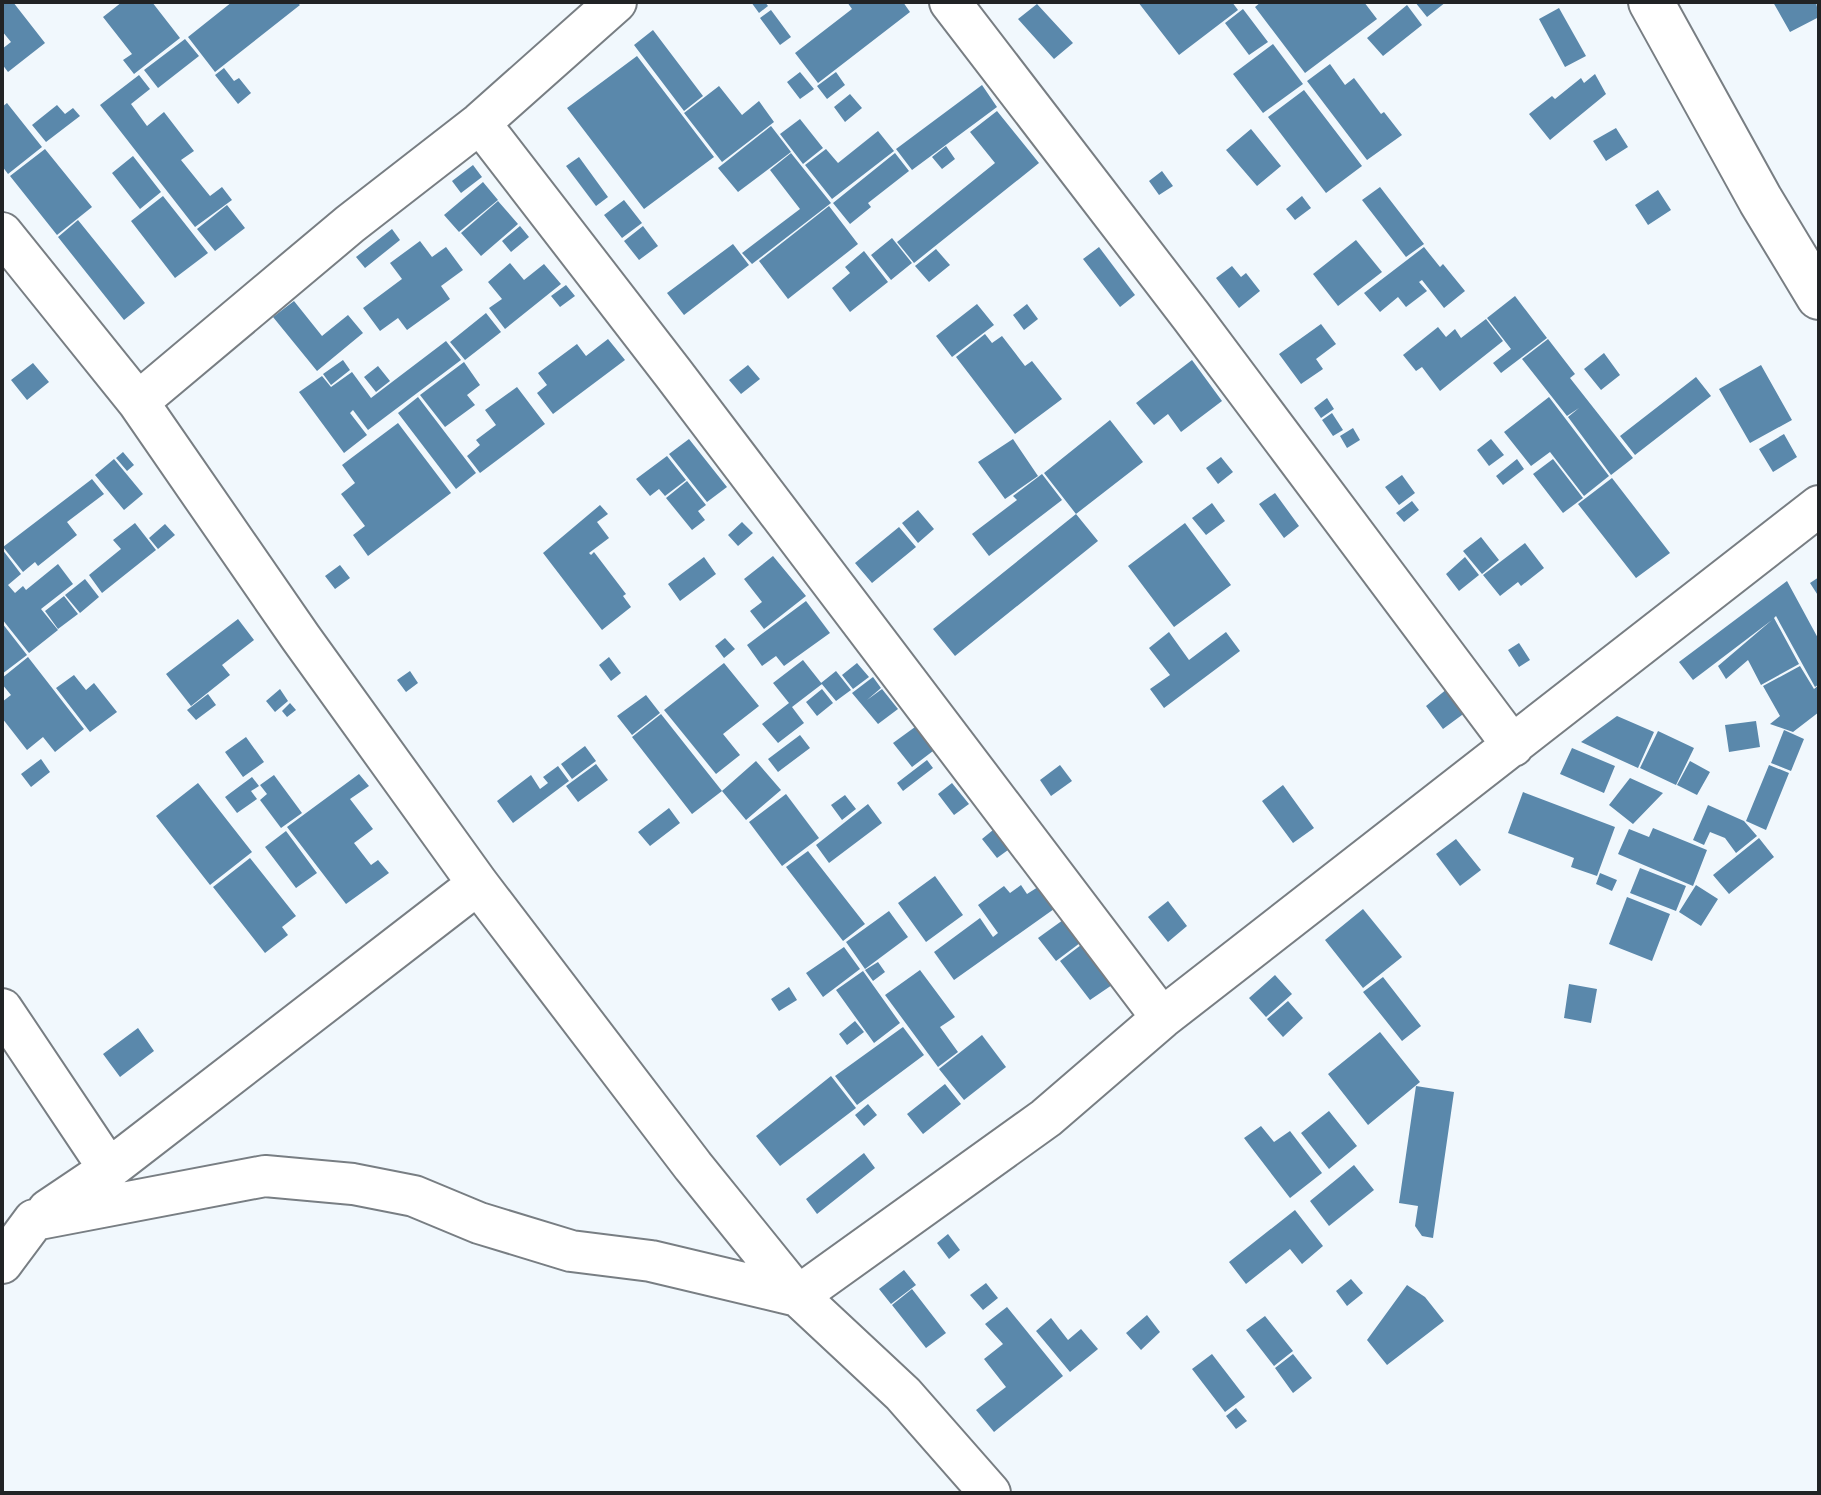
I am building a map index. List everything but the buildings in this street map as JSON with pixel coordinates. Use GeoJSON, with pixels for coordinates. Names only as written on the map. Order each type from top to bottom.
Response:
{"type":"FeatureCollection","features":[{"type":"Feature","properties":{"kind":"street"},"geometry":{"type":"LineString","coordinates":[[138,402],[350,224],[480,123],[616,2]]}},
{"type":"Feature","properties":{"kind":"street"},"geometry":{"type":"LineString","coordinates":[[950,2],[1182,304],[1513,746]]}},
{"type":"Feature","properties":{"kind":"street"},"geometry":{"type":"LineString","coordinates":[[1651,2],[1761,201],[1819,297]]}},
{"type":"Feature","properties":{"kind":"street"},"geometry":{"type":"LineString","coordinates":[[480,123],[1162,1018]]}},
{"type":"Feature","properties":{"kind":"street"},"geometry":{"type":"LineString","coordinates":[[2,233],[138,402],[301,638],[478,884],[693,1166],[798,1296],[903,1394],[990,1493]]}},
{"type":"Feature","properties":{"kind":"street"},"geometry":{"type":"LineString","coordinates":[[18,1231],[265,1176],[353,1184],[414,1196],[479,1223],[571,1251],[651,1261],[798,1296],[1046,1118],[1162,1018],[1819,506]]}},
{"type":"Feature","properties":{"kind":"street"},"geometry":{"type":"LineString","coordinates":[[2,1263],[18,1231],[109,1169],[478,884]]}},
{"type":"Feature","properties":{"kind":"street"},"geometry":{"type":"LineString","coordinates":[[2,1009],[109,1169]]}}]}
